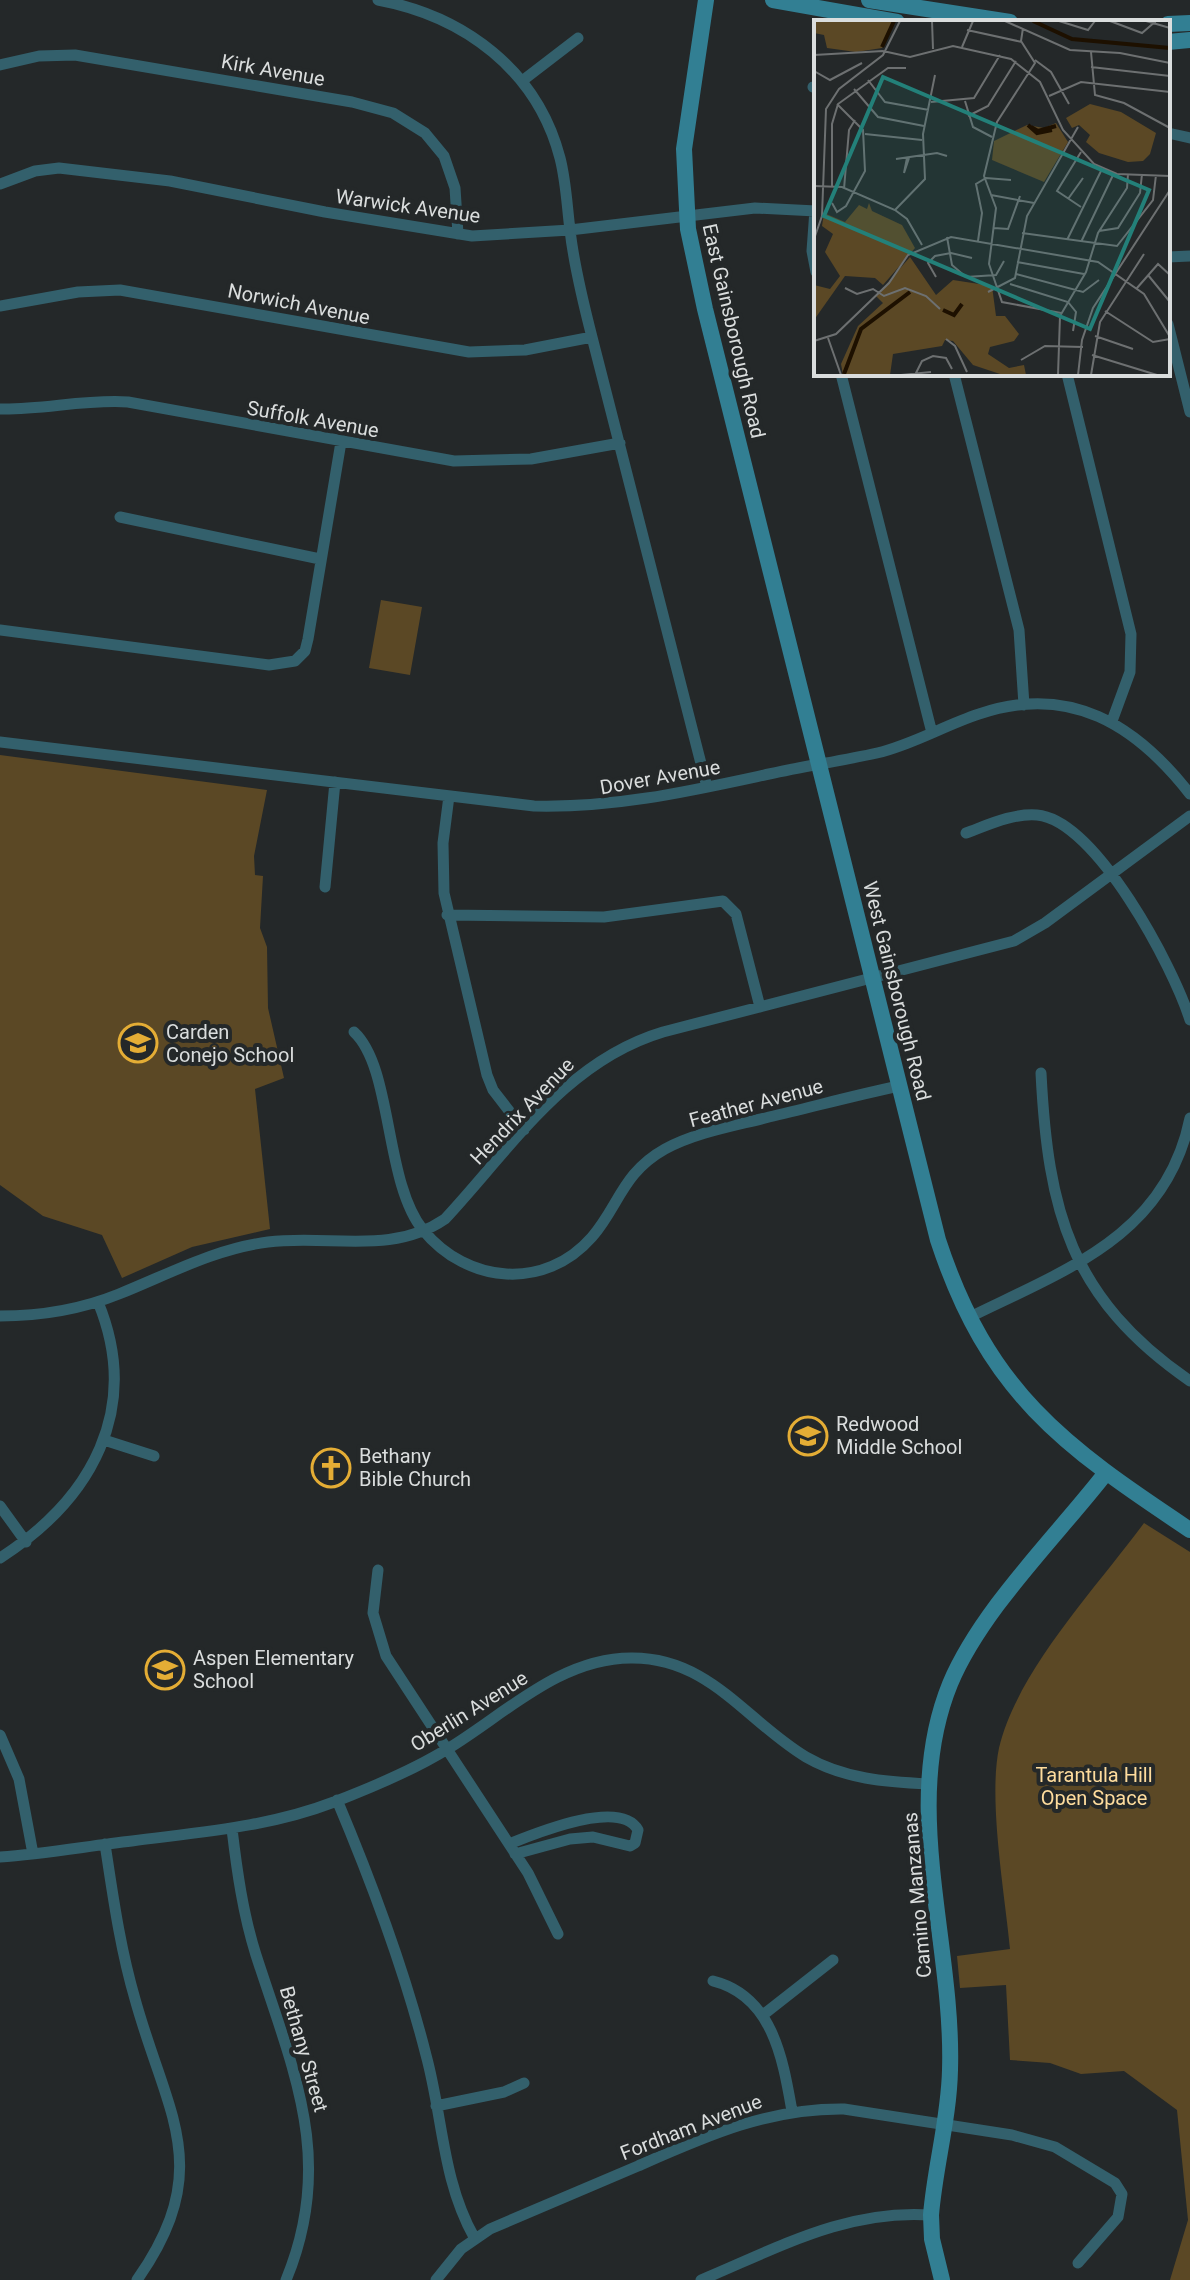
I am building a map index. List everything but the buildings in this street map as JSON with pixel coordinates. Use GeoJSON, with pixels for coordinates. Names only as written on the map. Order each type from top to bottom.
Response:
{"type":"FeatureCollection","features":[{"type":"Feature","properties":{"kind":"street"},"geometry":{"type":"LineString","coordinates":[[378,0],[421,10],[466,30],[522,81],[534,97],[556,143],[592,337],[707,787]]}},
{"type":"Feature","properties":{"kind":"street","name":"East Gainsborough Road"},"geometry":{"type":"LineString","coordinates":[[706,0],[685,127],[687,216],[705,309],[749,480]]}},
{"type":"Feature","properties":{"kind":"street"},"geometry":{"type":"LineString","coordinates":[[773,0],[886,20]]}},
{"type":"Feature","properties":{"kind":"street"},"geometry":{"type":"LineString","coordinates":[[869,0],[997,20]]}},
{"type":"Feature","properties":{"kind":"street"},"geometry":{"type":"LineString","coordinates":[[1170,24],[1190,23]]}},
{"type":"Feature","properties":{"kind":"street"},"geometry":{"type":"LineString","coordinates":[[522,81],[578,38]]}},
{"type":"Feature","properties":{"kind":"street"},"geometry":{"type":"LineString","coordinates":[[1170,42],[1190,40]]}},
{"type":"Feature","properties":{"kind":"street","name":"Kirk Avenue"},"geometry":{"type":"LineString","coordinates":[[0,65],[39,56],[75,55],[378,108],[425,133],[444,156],[455,188],[458,234]]}},
{"type":"Feature","properties":{"kind":"street"},"geometry":{"type":"LineString","coordinates":[[1170,133],[1190,138]]}},
{"type":"Feature","properties":{"kind":"street","name":"Warwick Avenue"},"geometry":{"type":"LineString","coordinates":[[0,184],[35,171],[59,168],[170,181],[458,234],[496,236],[755,208],[814,210]]}},
{"type":"Feature","properties":{"kind":"street"},"geometry":{"type":"LineString","coordinates":[[814,224],[814,262]]}},
{"type":"Feature","properties":{"kind":"street"},"geometry":{"type":"LineString","coordinates":[[1170,257],[1190,256]]}},
{"type":"Feature","properties":{"kind":"street","name":"Norwich Avenue"},"geometry":{"type":"LineString","coordinates":[[0,306],[78,292],[120,290],[469,352],[525,350],[592,337]]}},
{"type":"Feature","properties":{"kind":"street"},"geometry":{"type":"LineString","coordinates":[[1170,331],[1186,383],[1190,412]]}},
{"type":"Feature","properties":{"kind":"street"},"geometry":{"type":"LineString","coordinates":[[842,376],[932,733]]}},
{"type":"Feature","properties":{"kind":"street"},"geometry":{"type":"LineString","coordinates":[[955,376],[1019,630],[1024,705]]}},
{"type":"Feature","properties":{"kind":"street"},"geometry":{"type":"LineString","coordinates":[[1067,376],[1131,634],[1130,672],[1112,721]]}},
{"type":"Feature","properties":{"kind":"street","name":"Suffolk Avenue"},"geometry":{"type":"LineString","coordinates":[[0,409],[29,410],[108,400],[425,457],[501,461],[569,455],[620,443]]}},
{"type":"Feature","properties":{"kind":"street"},"geometry":{"type":"LineString","coordinates":[[0,630],[269,665],[295,661],[305,651],[308,639],[341,442]]}},
{"type":"Feature","properties":{"kind":"street","name":"West Gainsborough Road"},"geometry":{"type":"LineString","coordinates":[[749,480],[938,1240],[968,1318],[1017,1391],[1048,1425],[1099,1470],[1190,1530]]}},
{"type":"Feature","properties":{"kind":"street"},"geometry":{"type":"LineString","coordinates":[[120,517],[320,559]]}},
{"type":"Feature","properties":{"kind":"street","name":"Dover Avenue"},"geometry":{"type":"LineString","coordinates":[[0,742],[534,806],[590,807],[660,798],[880,752],[980,713],[1024,705],[1081,710],[1112,721],[1132,733],[1166,764],[1190,794]]}},
{"type":"Feature","properties":{"kind":"street"},"geometry":{"type":"LineString","coordinates":[[325,887],[335,782]]}},
{"type":"Feature","properties":{"kind":"street"},"geometry":{"type":"LineString","coordinates":[[449,796],[442,871],[447,915],[487,1075],[493,1090],[524,1130]]}},
{"type":"Feature","properties":{"kind":"street"},"geometry":{"type":"LineString","coordinates":[[966,833],[1018,817],[1037,815],[1058,820],[1092,847],[1138,915],[1190,1020]]}},
{"type":"Feature","properties":{"kind":"street","name":"Hendrix Avenue"},"geometry":{"type":"LineString","coordinates":[[0,1316],[47,1312],[98,1302],[199,1258],[239,1247],[292,1240],[374,1243],[425,1233],[445,1219],[568,1083],[609,1054],[641,1038],[1014,941],[1112,875],[1190,816]]}},
{"type":"Feature","properties":{"kind":"street"},"geometry":{"type":"LineString","coordinates":[[447,915],[604,917],[723,901],[736,914],[760,1007]]}},
{"type":"Feature","properties":{"kind":"street","name":"Feather Avenue"},"geometry":{"type":"LineString","coordinates":[[354,1032],[371,1056],[400,1179],[415,1219],[446,1254],[481,1271],[519,1275],[542,1271],[561,1263],[593,1236],[621,1190],[663,1150],[714,1131],[899,1086]]}},
{"type":"Feature","properties":{"kind":"street"},"geometry":{"type":"LineString","coordinates":[[1041,1073],[1050,1180],[1079,1262],[1120,1322],[1190,1381]]}},
{"type":"Feature","properties":{"kind":"street"},"geometry":{"type":"LineString","coordinates":[[968,1318],[1113,1242],[1153,1204],[1181,1154],[1190,1118]]}},
{"type":"Feature","properties":{"kind":"street"},"geometry":{"type":"LineString","coordinates":[[0,1558],[26,1542],[75,1494],[104,1440],[112,1408],[114,1354],[98,1302]]}},
{"type":"Feature","properties":{"kind":"street"},"geometry":{"type":"LineString","coordinates":[[104,1440],[154,1456]]}},
{"type":"Feature","properties":{"kind":"street","name":"Camino Manzanas"},"geometry":{"type":"LineString","coordinates":[[942,2280],[932,2239],[931,2215],[950,2072],[949,2028],[929,1828],[929,1784],[937,1728],[957,1669],[1099,1470]]}},
{"type":"Feature","properties":{"kind":"street"},"geometry":{"type":"LineString","coordinates":[[0,1506],[26,1542]]}},
{"type":"Feature","properties":{"kind":"street"},"geometry":{"type":"LineString","coordinates":[[378,1570],[373,1593],[377,1635],[386,1656],[512,1849],[558,1934]]}},
{"type":"Feature","properties":{"kind":"street","name":"Oberlin Avenue"},"geometry":{"type":"LineString","coordinates":[[0,1857],[232,1829],[287,1819],[337,1800],[448,1749],[569,1672],[592,1663],[633,1657],[676,1664],[698,1673],[805,1756],[827,1768],[871,1780],[929,1784]]}},
{"type":"Feature","properties":{"kind":"street"},"geometry":{"type":"LineString","coordinates":[[0,1735],[19,1779],[33,1854]]}},
{"type":"Feature","properties":{"kind":"street"},"geometry":{"type":"LineString","coordinates":[[337,1800],[368,1874],[426,2052],[452,2189],[474,2237]]}},
{"type":"Feature","properties":{"kind":"street"},"geometry":{"type":"LineString","coordinates":[[582,1819],[623,1821],[632,1823],[638,1830],[635,1843],[630,1846],[593,1837],[512,1849],[564,1822],[582,1819]]}},
{"type":"Feature","properties":{"kind":"street","name":"Bethany Street"},"geometry":{"type":"LineString","coordinates":[[232,1829],[249,1931],[307,2121],[309,2193],[301,2240],[286,2280]]}},
{"type":"Feature","properties":{"kind":"street"},"geometry":{"type":"LineString","coordinates":[[105,1844],[129,1980],[179,2138],[180,2183],[172,2221],[137,2280]]}},
{"type":"Feature","properties":{"kind":"street"},"geometry":{"type":"LineString","coordinates":[[763,2015],[833,1960]]}},
{"type":"Feature","properties":{"kind":"street"},"geometry":{"type":"LineString","coordinates":[[713,1981],[734,1991],[763,2015],[781,2049],[792,2111]]}},
{"type":"Feature","properties":{"kind":"street"},"geometry":{"type":"LineString","coordinates":[[436,2106],[504,2092],[524,2083]]}},
{"type":"Feature","properties":{"kind":"street","name":"Fordham Avenue"},"geometry":{"type":"LineString","coordinates":[[436,2280],[451,2258],[474,2237],[717,2132],[792,2111],[844,2109],[1012,2135],[1055,2147],[1119,2189],[1122,2202],[1118,2217],[1078,2263]]}},
{"type":"Feature","properties":{"kind":"street"},"geometry":{"type":"LineString","coordinates":[[701,2280],[850,2220],[889,2214],[931,2215]]}},
{"type":"Feature","properties":{"kind":"green space"},"geometry":{"type":"Polygon","coordinates":[[[381,600],[422,607],[410,675],[369,668],[381,600]]]}},
{"type":"Feature","properties":{"kind":"green space","name":"Carden Conejo School"},"geometry":{"type":"Polygon","coordinates":[[[0,755],[267,790],[254,856],[255,875],[263,876],[260,928],[267,947],[268,1008],[284,1078],[255,1089],[270,1229],[192,1247],[122,1278],[102,1235],[43,1216],[0,1185],[0,755]]]}},
{"type":"Feature","properties":{"kind":"green space","name":"Tarantula Hill Open Space"},"geometry":{"type":"Polygon","coordinates":[[[1144,1523],[1190,1552],[1190,2280],[1170,2280],[1188,2220],[1177,2110],[1124,2071],[1081,2074],[1050,2063],[1010,2060],[1006,1985],[960,1988],[957,1956],[1010,1949],[995,1794],[999,1748],[1008,1719],[1040,1660],[1144,1523]]]}},
{"type":"Feature","properties":{"kind":"place","name":"Carden Conejo School"},"geometry":{"type":"Point","coordinates":[138,1043]}},
{"type":"Feature","properties":{"kind":"place","name":"Redwood Middle School"},"geometry":{"type":"Point","coordinates":[808,1436]}},
{"type":"Feature","properties":{"kind":"place","name":"Bethany Bible Church"},"geometry":{"type":"Point","coordinates":[331,1468]}},
{"type":"Feature","properties":{"kind":"place","name":"Aspen Elementary School"},"geometry":{"type":"Point","coordinates":[165,1670]}}]}
